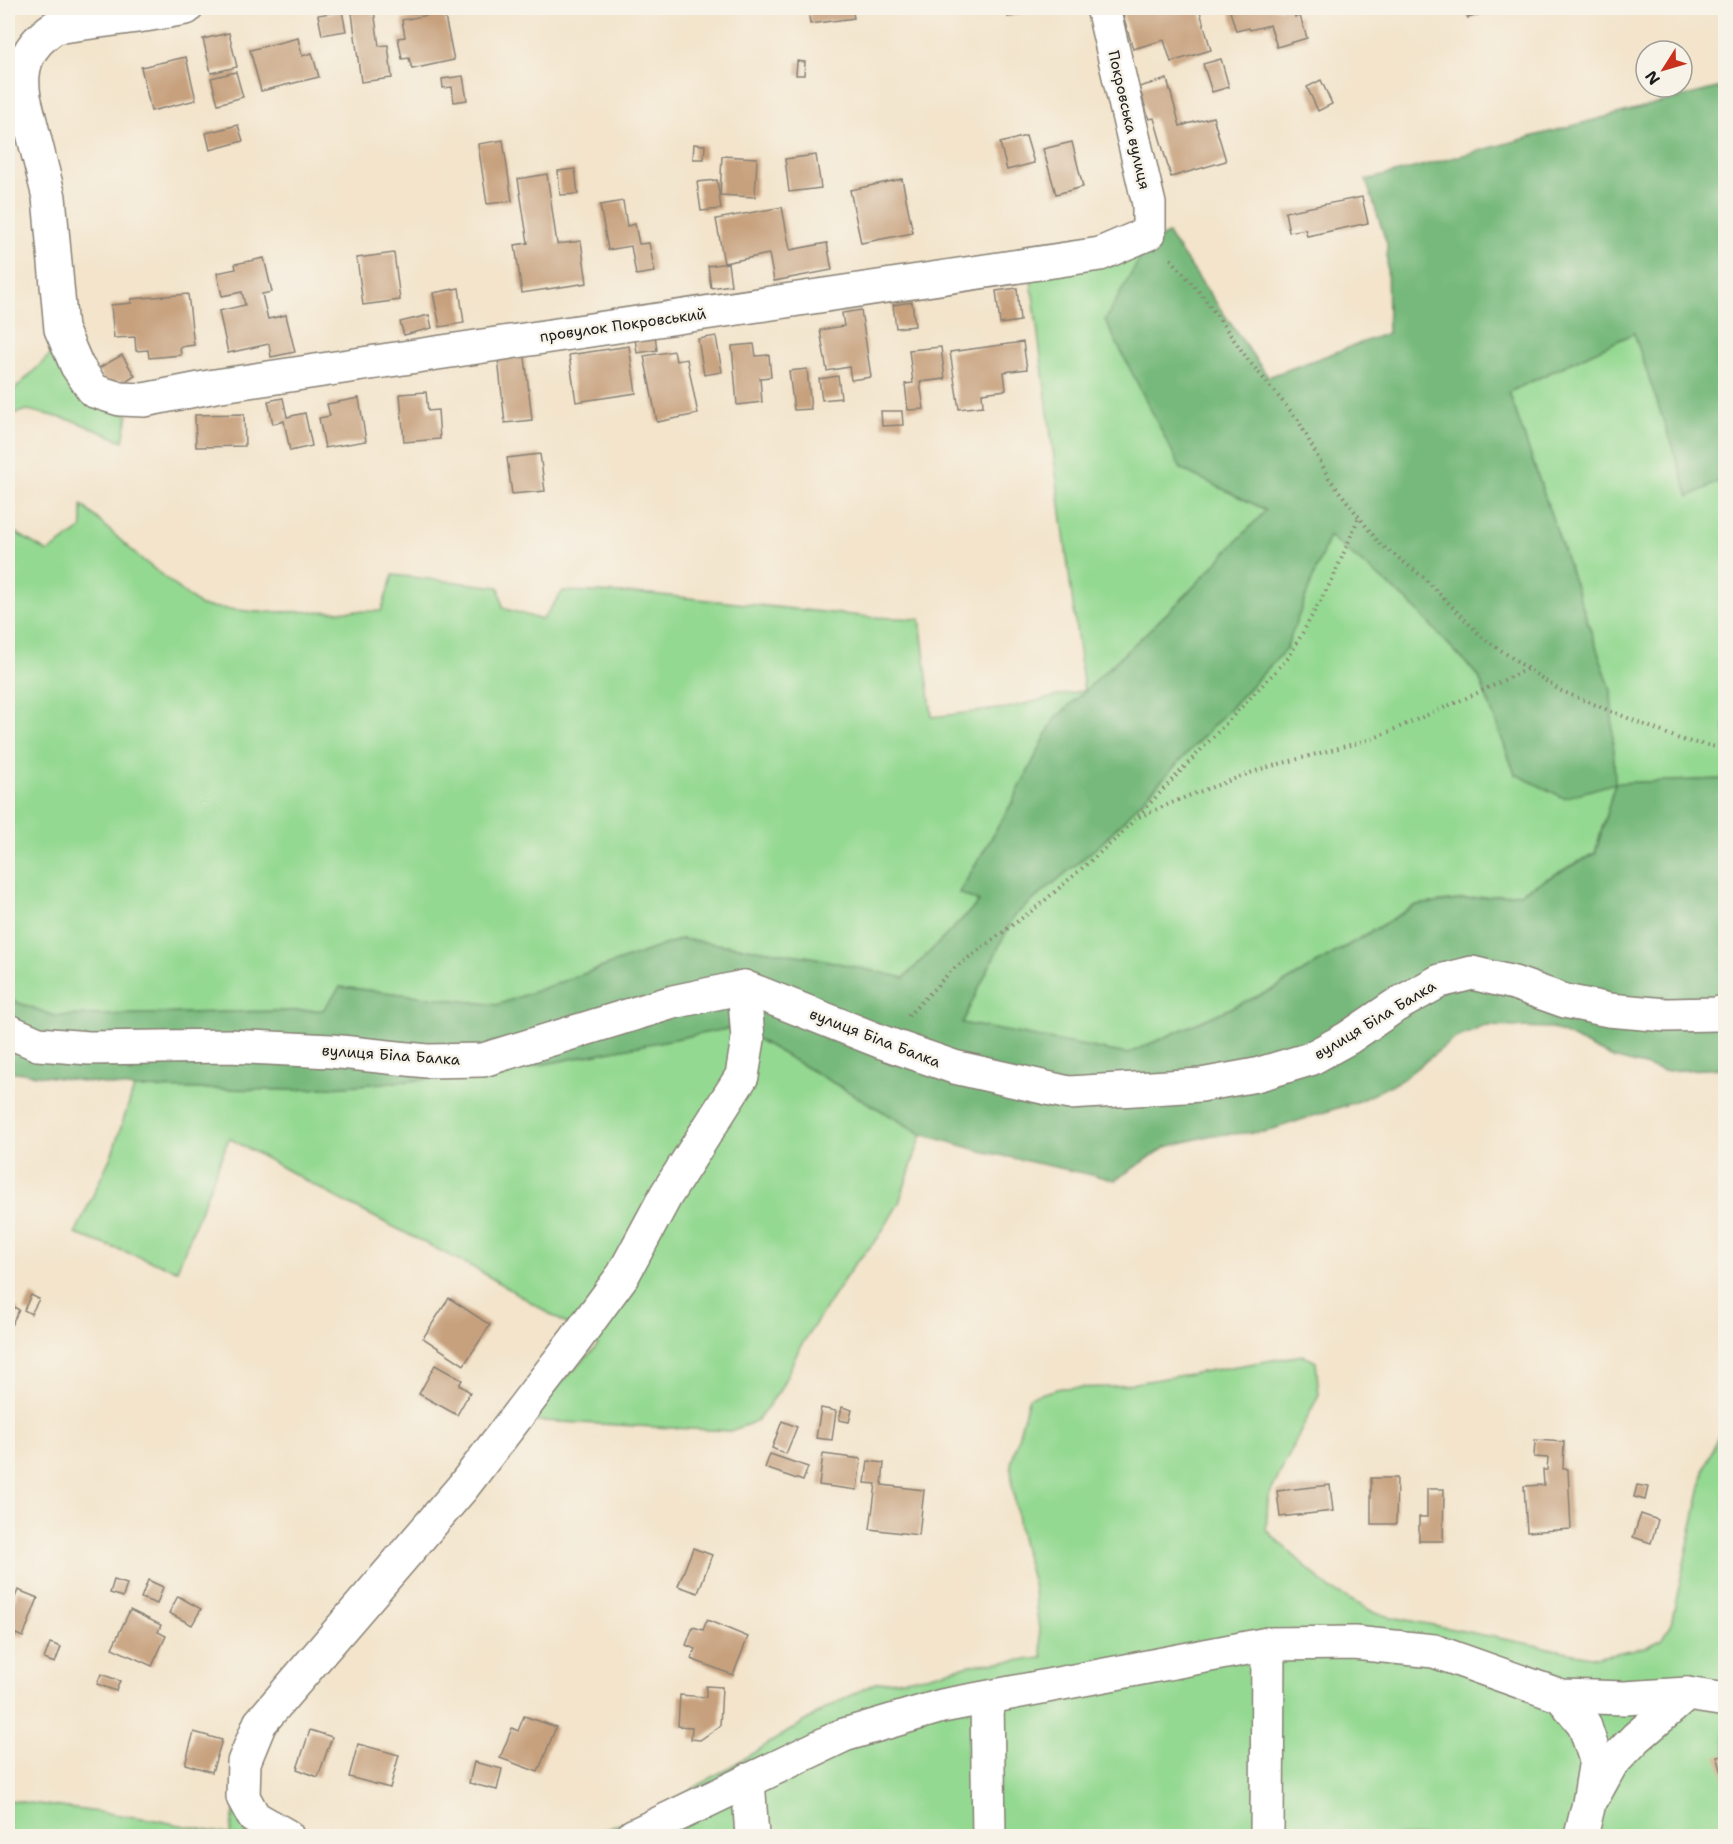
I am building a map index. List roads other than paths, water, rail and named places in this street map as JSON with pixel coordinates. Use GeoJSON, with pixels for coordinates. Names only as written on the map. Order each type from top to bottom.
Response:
{"type":"FeatureCollection","features":[{"type":"Feature","properties":{"kind":"street","name":"провулок Покровський"},"geometry":{"type":"LineString","coordinates":[[186,8],[55,27],[43,34],[34,44],[23,69],[24,97],[49,197],[61,329],[76,366],[94,391],[120,399],[144,400],[214,386],[1100,254],[1149,233]]}},
{"type":"Feature","properties":{"kind":"street","name":"Покровська вулиця"},"geometry":{"type":"LineString","coordinates":[[1103,8],[1149,204],[1149,233]]}},
{"type":"Feature","properties":{"kind":"street","name":"вулиця Біла Балка"},"geometry":{"type":"LineString","coordinates":[[8,1031],[38,1044],[89,1048],[229,1046],[331,1051],[427,1061],[483,1060],[673,1002],[744,987],[882,1042],[954,1067],[1069,1092],[1201,1085],[1256,1075],[1310,1059],[1440,981],[1472,973],[1514,983],[1565,1001],[1609,1010],[1666,1015],[1717,1014],[1725,1011]]}},
{"type":"Feature","properties":{"kind":"street"},"geometry":{"type":"LineString","coordinates":[[287,1836],[254,1816],[243,1797],[244,1762],[260,1723],[462,1488],[623,1275],[666,1195],[741,1076],[748,1039],[744,987]]}},
{"type":"Feature","properties":{"kind":"street"},"geometry":{"type":"LineString","coordinates":[[633,1836],[844,1735],[942,1706],[1268,1644],[1354,1643],[1434,1651],[1561,1696],[1625,1698],[1687,1694],[1725,1700]]}},
{"type":"Feature","properties":{"kind":"street"},"geometry":{"type":"LineString","coordinates":[[1267,1836],[1268,1644]]}},
{"type":"Feature","properties":{"kind":"street"},"geometry":{"type":"LineString","coordinates":[[1589,1803],[1611,1764],[1636,1738],[1687,1694]]}},
{"type":"Feature","properties":{"kind":"street"},"geometry":{"type":"LineString","coordinates":[[1561,1696],[1584,1724],[1596,1760],[1581,1836]]}},
{"type":"Feature","properties":{"kind":"street"},"geometry":{"type":"LineString","coordinates":[[987,1698],[989,1836]]}},
{"type":"Feature","properties":{"kind":"street"},"geometry":{"type":"LineString","coordinates":[[748,1780],[752,1836]]}}]}
